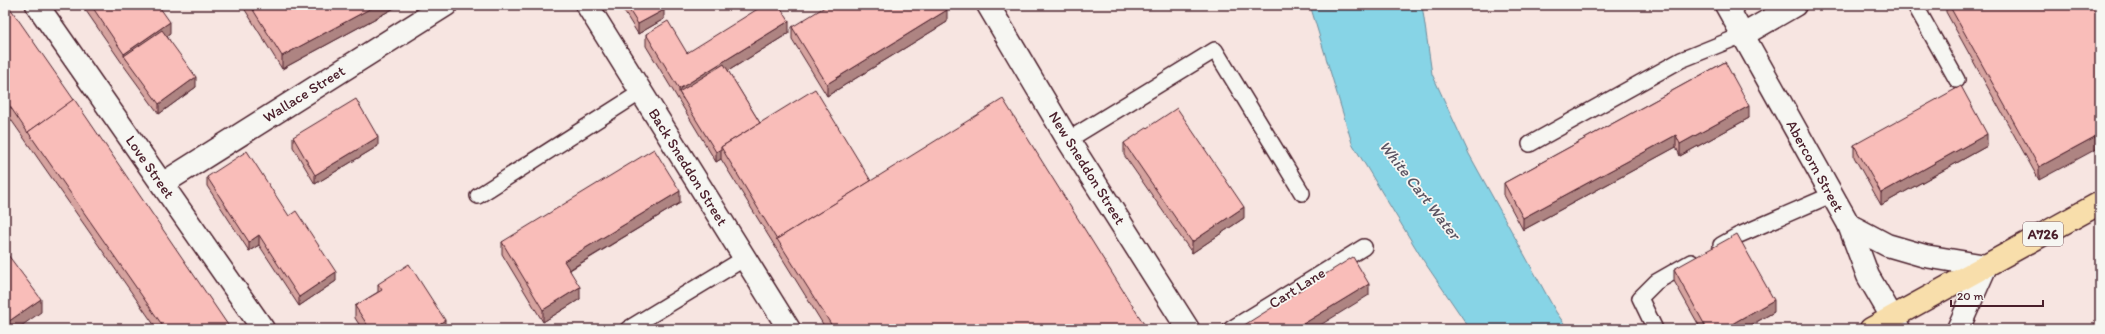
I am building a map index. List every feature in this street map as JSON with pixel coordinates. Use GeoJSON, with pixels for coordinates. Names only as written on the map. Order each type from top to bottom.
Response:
{"type":"FeatureCollection","features":[{"type":"Feature","properties":{"kind":"main road","name":"A726"},"geometry":{"type":"LineString","coordinates":[[1871,329],[1896,323],[1986,266],[2100,203]]}},
{"type":"Feature","properties":{"kind":"street","name":"Love Street"},"geometry":{"type":"LineString","coordinates":[[37,5],[263,329]]}},
{"type":"Feature","properties":{"kind":"street","name":"Wallace Street"},"geometry":{"type":"LineString","coordinates":[[162,184],[446,5]]}},
{"type":"Feature","properties":{"kind":"street","name":"Back Sneddon Street"},"geometry":{"type":"LineString","coordinates":[[587,5],[789,329]]}},
{"type":"Feature","properties":{"kind":"street","name":"New Sneddon Street"},"geometry":{"type":"LineString","coordinates":[[988,5],[1068,140],[1188,329]]}},
{"type":"Feature","properties":{"kind":"street","name":"Abercorn Street"},"geometry":{"type":"LineString","coordinates":[[1726,5],[1849,225],[1868,276],[1896,323]]}},
{"type":"Feature","properties":{"kind":"street"},"geometry":{"type":"LineString","coordinates":[[1742,35],[1795,5]]}},
{"type":"Feature","properties":{"kind":"street"},"geometry":{"type":"LineString","coordinates":[[1849,225],[1887,245],[1925,256],[1986,266],[1958,329]]}},
{"type":"Feature","properties":{"kind":"lane"},"geometry":{"type":"LineString","coordinates":[[1915,5],[1957,80]]}},
{"type":"Feature","properties":{"kind":"lane"},"geometry":{"type":"LineString","coordinates":[[1530,144],[1681,60],[1742,35]]}},
{"type":"Feature","properties":{"kind":"lane"},"geometry":{"type":"LineString","coordinates":[[1068,140],[1215,50],[1302,193]]}},
{"type":"Feature","properties":{"kind":"lane"},"geometry":{"type":"LineString","coordinates":[[478,196],[641,92]]}},
{"type":"Feature","properties":{"kind":"lane"},"geometry":{"type":"LineString","coordinates":[[1655,329],[1640,298],[1656,282],[1737,236],[1831,195]]}},
{"type":"Feature","properties":{"kind":"lane","name":"Cart Lane"},"geometry":{"type":"LineString","coordinates":[[1231,329],[1364,247]]}},
{"type":"Feature","properties":{"kind":"lane"},"geometry":{"type":"LineString","coordinates":[[628,329],[745,258]]}},
{"type":"Feature","properties":{"kind":"water","name":"White Cart Water"},"geometry":{"type":"Polygon","coordinates":[[[1310,5],[1422,5],[1432,74],[1469,154],[1556,312],[1568,329],[1470,329],[1423,260],[1352,143],[1310,5]]]}},
{"type":"Feature","properties":{"kind":"building"},"geometry":{"type":"Polygon","coordinates":[[[5,5],[8,5],[74,100],[28,133],[5,99],[5,5]]]}},
{"type":"Feature","properties":{"kind":"building"},"geometry":{"type":"Polygon","coordinates":[[[91,5],[158,5],[170,22],[124,54],[91,5]]]}},
{"type":"Feature","properties":{"kind":"building"},"geometry":{"type":"Polygon","coordinates":[[[250,5],[377,5],[282,56],[250,5]]]}},
{"type":"Feature","properties":{"kind":"building"},"geometry":{"type":"Polygon","coordinates":[[[626,5],[661,5],[664,10],[638,24],[626,5]]]}},
{"type":"Feature","properties":{"kind":"building"},"geometry":{"type":"Polygon","coordinates":[[[764,5],[779,5],[789,21],[679,89],[646,34],[668,21],[687,53],[764,5]]]}},
{"type":"Feature","properties":{"kind":"building"},"geometry":{"type":"Polygon","coordinates":[[[828,5],[944,5],[947,10],[827,84],[792,27],[828,5]]]}},
{"type":"Feature","properties":{"kind":"building"},"geometry":{"type":"Polygon","coordinates":[[[1949,5],[2100,5],[2100,134],[2039,167],[1949,5]]]}},
{"type":"Feature","properties":{"kind":"building"},"geometry":{"type":"Polygon","coordinates":[[[162,30],[196,77],[159,104],[124,56],[162,30]]]}},
{"type":"Feature","properties":{"kind":"building"},"geometry":{"type":"Polygon","coordinates":[[[1725,62],[1749,106],[1680,144],[1676,135],[1523,218],[1504,183],[1725,62]]]}},
{"type":"Feature","properties":{"kind":"building"},"geometry":{"type":"Polygon","coordinates":[[[724,64],[760,123],[721,147],[721,149],[716,152],[679,92],[724,64]]]}},
{"type":"Feature","properties":{"kind":"building"},"geometry":{"type":"Polygon","coordinates":[[[1961,86],[1987,134],[1881,193],[1854,145],[1961,86]]]}},
{"type":"Feature","properties":{"kind":"building"},"geometry":{"type":"Polygon","coordinates":[[[815,89],[871,181],[777,240],[721,147],[815,89]]]}},
{"type":"Feature","properties":{"kind":"building"},"geometry":{"type":"Polygon","coordinates":[[[74,99],[230,328],[165,329],[28,132],[74,99]]]}},
{"type":"Feature","properties":{"kind":"building"},"geometry":{"type":"Polygon","coordinates":[[[356,99],[378,137],[315,175],[293,137],[356,99]]]}},
{"type":"Feature","properties":{"kind":"building"},"geometry":{"type":"Polygon","coordinates":[[[1003,99],[1147,329],[834,329],[777,239],[1003,99]]]}},
{"type":"Feature","properties":{"kind":"building"},"geometry":{"type":"Polygon","coordinates":[[[1177,108],[1244,207],[1192,242],[1124,143],[1177,108]]]}},
{"type":"Feature","properties":{"kind":"building"},"geometry":{"type":"Polygon","coordinates":[[[654,149],[680,191],[564,261],[580,287],[543,310],[502,242],[654,149]]]}},
{"type":"Feature","properties":{"kind":"building"},"geometry":{"type":"Polygon","coordinates":[[[247,151],[289,216],[296,211],[336,272],[299,297],[259,235],[249,242],[207,177],[247,151]]]}},
{"type":"Feature","properties":{"kind":"building"},"geometry":{"type":"Polygon","coordinates":[[[1737,234],[1774,300],[1723,329],[1707,329],[1674,269],[1737,234]]]}},
{"type":"Feature","properties":{"kind":"building"},"geometry":{"type":"Polygon","coordinates":[[[5,251],[41,299],[5,324],[5,251]]]}},
{"type":"Feature","properties":{"kind":"building"},"geometry":{"type":"Polygon","coordinates":[[[1353,257],[1369,284],[1295,329],[1238,329],[1353,257]]]}},
{"type":"Feature","properties":{"kind":"building"},"geometry":{"type":"Polygon","coordinates":[[[409,264],[445,320],[432,329],[370,329],[355,306],[382,290],[378,284],[409,264]]]}}]}
